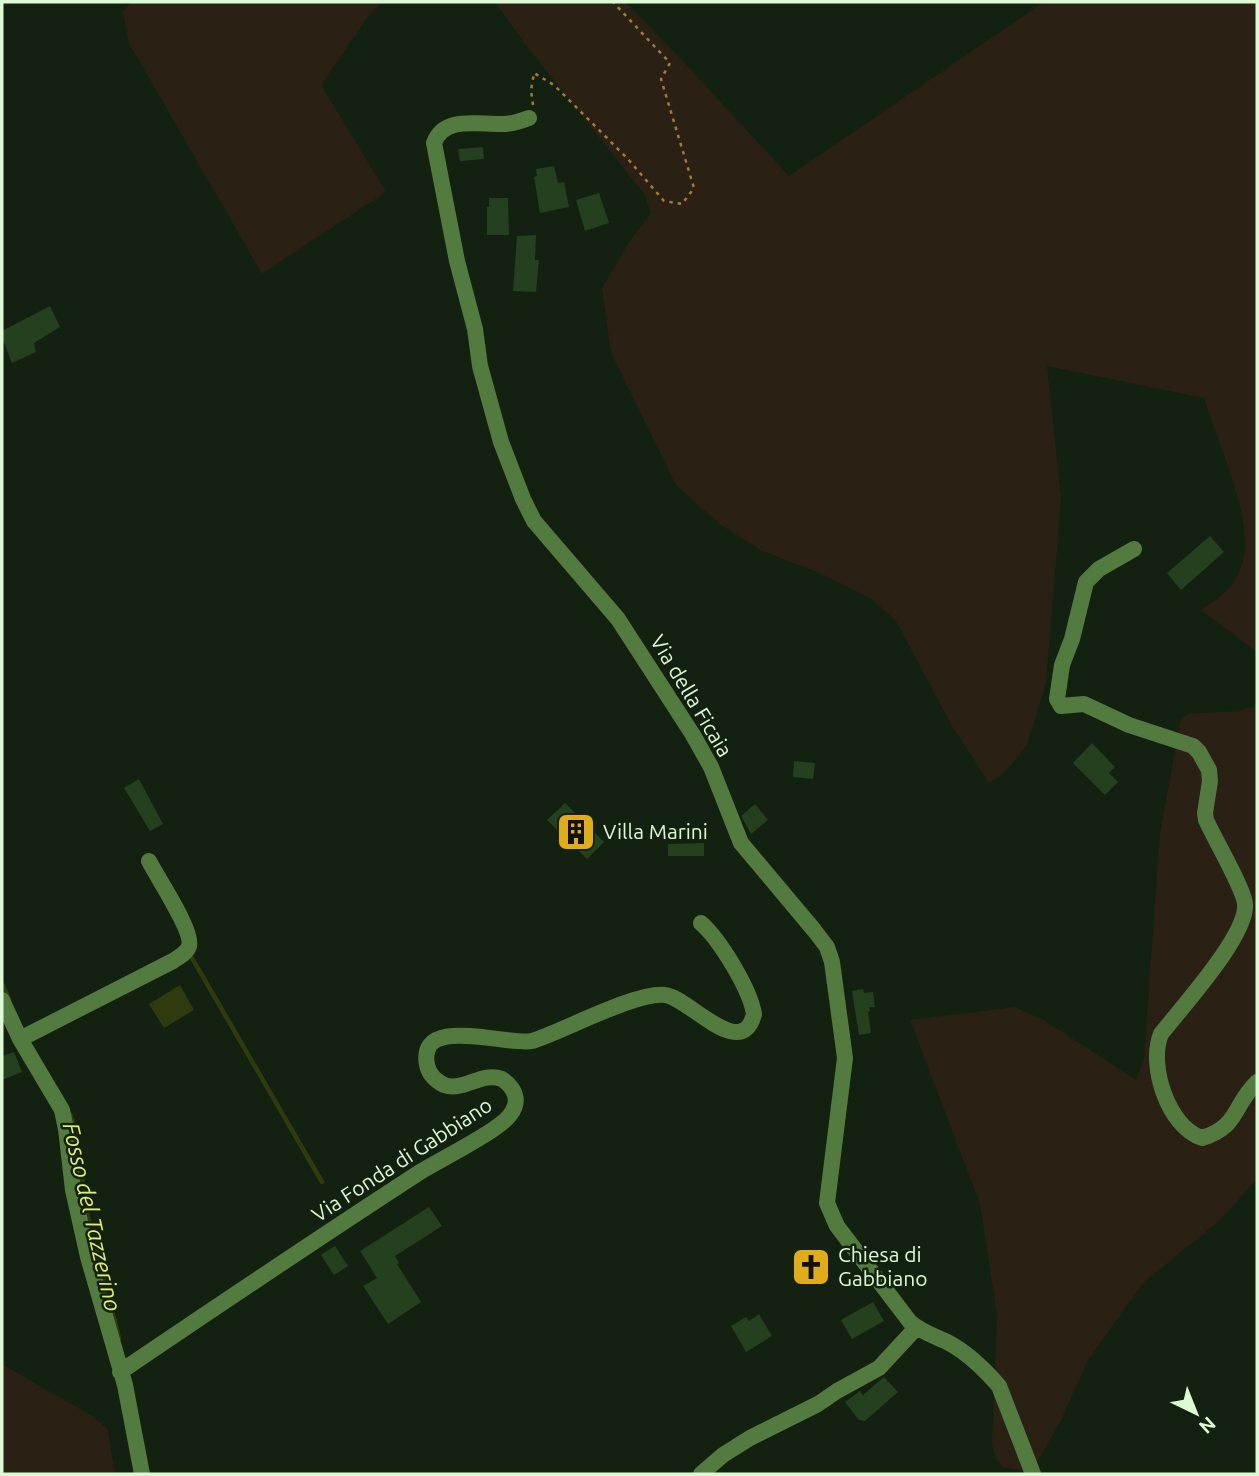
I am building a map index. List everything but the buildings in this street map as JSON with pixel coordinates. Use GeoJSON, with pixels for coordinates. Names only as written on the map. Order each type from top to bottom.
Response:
{"type":"FeatureCollection","features":[{"type":"Feature","properties":{"kind":"street","name":"Via della Ficaia"},"geometry":{"type":"LineString","coordinates":[[530,118],[505,124],[456,124],[442,130],[434,143],[457,261],[475,329],[480,366],[515,482],[534,521],[618,619],[698,743],[711,767],[741,843],[827,947],[834,972],[845,1058],[827,1203],[837,1226],[916,1328],[960,1349],[999,1386],[1033,1474]]}},
{"type":"Feature","properties":{"kind":"street"},"geometry":{"type":"LineString","coordinates":[[1134,549],[1099,569],[1086,582],[1072,639],[1062,665],[1057,699],[1061,706],[1084,704],[1129,725],[1192,746],[1206,761],[1210,781],[1206,820],[1243,896],[1244,911],[1237,931],[1220,958],[1161,1034],[1156,1045],[1156,1055],[1170,1109],[1186,1130],[1202,1138],[1225,1128],[1257,1082]]}},
{"type":"Feature","properties":{"kind":"street"},"geometry":{"type":"LineString","coordinates":[[20,1039],[173,961],[188,950],[190,944],[186,929],[149,861]]}},
{"type":"Feature","properties":{"kind":"street","name":"Via Fonda di Gabbiano"},"geometry":{"type":"LineString","coordinates":[[121,1372],[437,1161],[500,1125],[509,1116],[515,1107],[516,1094],[502,1079],[488,1077],[463,1085],[449,1086],[432,1076],[427,1056],[431,1045],[439,1037],[458,1034],[515,1042],[532,1041],[637,999],[662,994],[683,1001],[727,1032],[741,1031],[748,1026],[754,1014],[747,994],[722,946],[701,923]]}},
{"type":"Feature","properties":{"kind":"street"},"geometry":{"type":"LineString","coordinates":[[2,1000],[20,1039],[62,1110],[79,1217],[121,1372],[142,1474]]}},
{"type":"Feature","properties":{"kind":"street"},"geometry":{"type":"LineString","coordinates":[[701,1474],[723,1455],[750,1438],[818,1404],[879,1368],[916,1328]]}},
{"type":"Feature","properties":{"kind":"path"},"geometry":{"type":"LineString","coordinates":[[530,118],[534,111],[531,89],[534,73],[554,85],[627,158],[664,201],[682,204],[694,188],[661,79],[670,63],[613,2]]}},
{"type":"Feature","properties":{"kind":"shaded area"},"geometry":{"type":"Polygon","coordinates":[[[131,2],[382,2],[365,21],[321,85],[386,192],[262,274],[129,43],[123,12],[131,2]]]}},
{"type":"Feature","properties":{"kind":"shaded area"},"geometry":{"type":"Polygon","coordinates":[[[495,2],[625,2],[789,176],[1044,2],[1257,2],[1257,652],[1201,610],[1234,582],[1245,545],[1243,522],[1234,486],[1204,398],[1047,366],[1061,499],[1046,683],[1027,745],[1007,770],[989,783],[952,726],[896,621],[872,599],[822,574],[760,550],[721,525],[676,485],[611,353],[602,288],[629,242],[651,213],[644,194],[495,2]]]}},
{"type":"Feature","properties":{"kind":"shaded area"},"geometry":{"type":"Polygon","coordinates":[[[1257,706],[1257,1179],[1219,1221],[1143,1283],[1088,1360],[1061,1420],[1036,1464],[1025,1471],[1002,1467],[992,1444],[997,1315],[980,1204],[910,1020],[1015,1007],[1044,1020],[1136,1080],[1144,1059],[1160,833],[1181,719],[1187,714],[1238,711],[1257,706]]]}},
{"type":"Feature","properties":{"kind":"shaded area"},"geometry":{"type":"Polygon","coordinates":[[[180,985],[194,1010],[164,1028],[149,1004],[180,985]]]}},
{"type":"Feature","properties":{"kind":"shaded area"},"geometry":{"type":"Polygon","coordinates":[[[2,1364],[92,1416],[108,1430],[115,1474],[2,1474],[2,1364]]]}},
{"type":"Feature","properties":{"kind":"waterway"},"geometry":{"type":"LineString","coordinates":[[192,958],[322,1182]]}},
{"type":"Feature","properties":{"kind":"waterway"},"geometry":{"type":"LineString","coordinates":[[2,984],[9,999]]}},
{"type":"Feature","properties":{"kind":"waterway","name":"Fosso del Tazzerino"},"geometry":{"type":"LineString","coordinates":[[70,1114],[75,1128],[87,1213],[119,1338]]}},
{"type":"Feature","properties":{"kind":"place","name":"Villa Marini"},"geometry":{"type":"Point","coordinates":[576,832]}},
{"type":"Feature","properties":{"kind":"place","name":"Chiesa di Gabbiano"},"geometry":{"type":"Point","coordinates":[811,1267]}}]}
